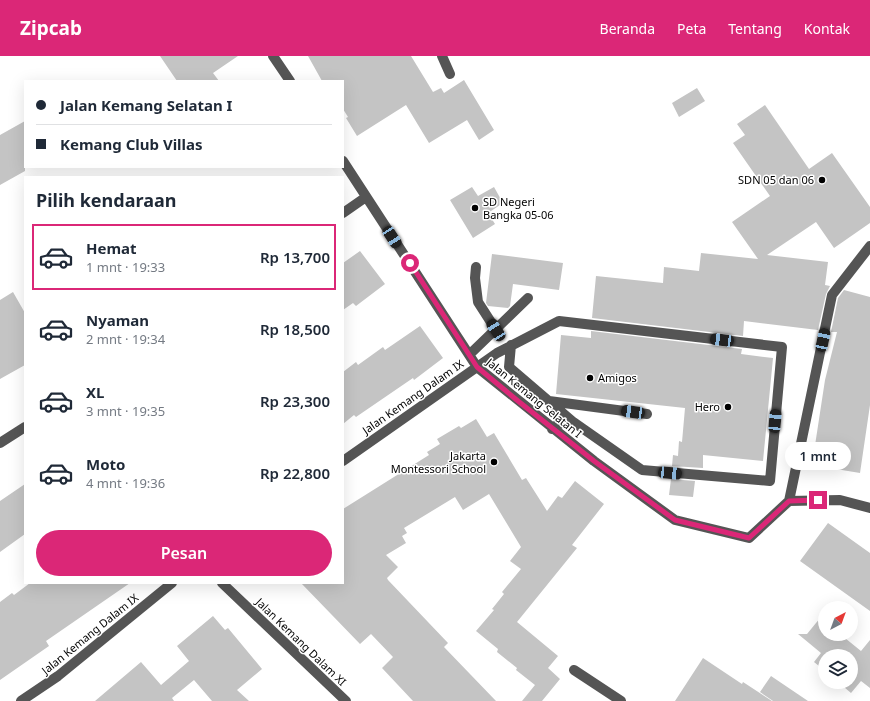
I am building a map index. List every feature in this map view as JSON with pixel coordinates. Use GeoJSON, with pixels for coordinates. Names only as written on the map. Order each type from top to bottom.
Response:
{"type":"FeatureCollection","features":[{"type":"Feature","properties":{"kind":"street"},"geometry":{"type":"LineString","coordinates":[[273,56],[289,80]]}},
{"type":"Feature","properties":{"kind":"street"},"geometry":{"type":"LineString","coordinates":[[442,56],[450,74]]}},
{"type":"Feature","properties":{"kind":"street","name":"Jalan Kemang Selatan I"},"geometry":{"type":"LineString","coordinates":[[344,163],[470,354],[477,367],[552,429],[594,461],[675,520],[749,538],[789,501]]}},
{"type":"Feature","properties":{"kind":"street"},"geometry":{"type":"LineString","coordinates":[[344,212],[366,197]]}},
{"type":"Feature","properties":{"kind":"street"},"geometry":{"type":"LineString","coordinates":[[870,246],[832,295],[789,501],[840,500],[870,508]]}},
{"type":"Feature","properties":{"kind":"street"},"geometry":{"type":"LineString","coordinates":[[476,267],[475,278],[478,302],[496,330]]}},
{"type":"Feature","properties":{"kind":"street"},"geometry":{"type":"LineString","coordinates":[[470,354],[528,298]]}},
{"type":"Feature","properties":{"kind":"street","name":"Jalan Kemang Dalam IX"},"geometry":{"type":"LineString","coordinates":[[344,460],[497,353],[559,321],[782,347],[770,481],[642,470],[572,421]]}},
{"type":"Feature","properties":{"kind":"street"},"geometry":{"type":"LineString","coordinates":[[511,346],[509,367],[572,421]]}},
{"type":"Feature","properties":{"kind":"street"},"geometry":{"type":"LineString","coordinates":[[549,400],[647,414]]}},
{"type":"Feature","properties":{"kind":"street"},"geometry":{"type":"LineString","coordinates":[[552,429],[558,424],[572,421]]}},
{"type":"Feature","properties":{"kind":"street"},"geometry":{"type":"LineString","coordinates":[[0,443],[24,428]]}},
{"type":"Feature","properties":{"kind":"street","name":"Jalan Kemang Dalam IX"},"geometry":{"type":"LineString","coordinates":[[21,701],[36,697],[58,676],[171,584]]}},
{"type":"Feature","properties":{"kind":"street","name":"Jalan Kemang Dalam XI"},"geometry":{"type":"LineString","coordinates":[[223,584],[346,701]]}},
{"type":"Feature","properties":{"kind":"street"},"geometry":{"type":"LineString","coordinates":[[574,670],[621,701]]}},
{"type":"Feature","properties":{"kind":"building"},"geometry":{"type":"Polygon","coordinates":[[[160,56],[238,56],[213,73],[218,80],[176,80],[160,56]]]}},
{"type":"Feature","properties":{"kind":"building"},"geometry":{"type":"Polygon","coordinates":[[[308,56],[411,56],[433,92],[441,88],[444,93],[464,80],[494,130],[479,140],[467,120],[429,143],[406,105],[357,136],[346,118],[348,117],[344,111],[344,80],[321,80],[308,56]]]}},
{"type":"Feature","properties":{"kind":"building"},"geometry":{"type":"Polygon","coordinates":[[[697,88],[705,101],[679,117],[672,103],[697,88]]]}},
{"type":"Feature","properties":{"kind":"building"},"geometry":{"type":"Polygon","coordinates":[[[765,105],[809,169],[832,153],[870,207],[870,223],[834,248],[816,222],[767,255],[828,262],[825,285],[830,286],[826,294],[818,330],[744,321],[743,336],[592,318],[596,276],[663,283],[664,267],[699,271],[701,253],[758,259],[732,222],[770,196],[733,143],[745,135],[737,124],[765,105]]]}},
{"type":"Feature","properties":{"kind":"building"},"geometry":{"type":"Polygon","coordinates":[[[24,122],[25,171],[0,185],[0,135],[24,122]]]}},
{"type":"Feature","properties":{"kind":"building","name":"SD Negeri Bangka 05-06"},"geometry":{"type":"Polygon","coordinates":[[[472,187],[478,196],[494,187],[503,203],[488,213],[495,224],[473,238],[450,200],[472,187]]]}},
{"type":"Feature","properties":{"kind":"building"},"geometry":{"type":"Polygon","coordinates":[[[360,251],[385,284],[356,306],[353,303],[344,309],[344,262],[360,251]]]}},
{"type":"Feature","properties":{"kind":"building"},"geometry":{"type":"Polygon","coordinates":[[[492,254],[563,263],[559,290],[513,284],[510,306],[508,308],[488,306],[486,303],[492,254]]]}},
{"type":"Feature","properties":{"kind":"building"},"geometry":{"type":"Polygon","coordinates":[[[844,290],[870,297],[870,405],[860,473],[812,465],[825,380],[837,332],[831,332],[838,298],[844,290]]]}},
{"type":"Feature","properties":{"kind":"building"},"geometry":{"type":"Polygon","coordinates":[[[13,292],[24,311],[24,366],[0,379],[0,300],[13,292]]]}},
{"type":"Feature","properties":{"kind":"building"},"geometry":{"type":"Polygon","coordinates":[[[420,326],[443,358],[414,380],[413,378],[356,417],[354,415],[344,423],[344,371],[356,362],[358,365],[383,347],[385,350],[420,326]]]}},
{"type":"Feature","properties":{"kind":"building"},"geometry":{"type":"Polygon","coordinates":[[[591,331],[742,349],[741,354],[773,358],[763,461],[703,455],[703,468],[672,466],[673,455],[678,456],[679,441],[682,442],[685,408],[556,394],[561,335],[591,338],[591,331]]]}},
{"type":"Feature","properties":{"kind":"building"},"geometry":{"type":"Polygon","coordinates":[[[476,419],[487,437],[494,433],[522,480],[526,478],[547,511],[558,496],[562,498],[575,481],[604,504],[572,545],[577,548],[517,622],[558,656],[548,668],[560,679],[542,701],[522,701],[535,685],[516,670],[517,668],[497,652],[498,649],[476,631],[494,610],[492,609],[504,594],[502,592],[521,569],[510,561],[521,547],[489,494],[463,510],[455,497],[404,528],[407,533],[402,536],[406,543],[386,555],[398,567],[387,578],[388,580],[448,643],[444,647],[496,701],[413,701],[382,668],[393,657],[371,634],[360,644],[302,584],[344,584],[344,508],[429,455],[427,452],[440,444],[437,439],[459,426],[461,428],[476,419]]]}},
{"type":"Feature","properties":{"kind":"building"},"geometry":{"type":"Polygon","coordinates":[[[671,479],[695,481],[693,497],[669,495],[671,479]]]}},
{"type":"Feature","properties":{"kind":"building"},"geometry":{"type":"Polygon","coordinates":[[[24,485],[24,535],[0,552],[0,501],[24,485]]]}},
{"type":"Feature","properties":{"kind":"building"},"geometry":{"type":"Polygon","coordinates":[[[828,523],[870,553],[870,611],[858,601],[800,561],[828,523]]]}},
{"type":"Feature","properties":{"kind":"building"},"geometry":{"type":"Polygon","coordinates":[[[29,584],[129,584],[46,641],[49,646],[0,680],[0,602],[12,593],[14,595],[29,584]]]}},
{"type":"Feature","properties":{"kind":"building"},"geometry":{"type":"Polygon","coordinates":[[[213,616],[225,630],[228,628],[262,669],[237,690],[249,701],[212,701],[194,680],[172,698],[174,701],[95,701],[141,662],[161,685],[189,661],[177,646],[213,616]]]}},
{"type":"Feature","properties":{"kind":"building"},"geometry":{"type":"Polygon","coordinates":[[[818,621],[818,641],[849,641],[861,651],[870,640],[870,688],[861,681],[858,685],[858,649],[818,649],[818,651],[798,634],[807,634],[818,621]]]}},
{"type":"Feature","properties":{"kind":"building"},"geometry":{"type":"Polygon","coordinates":[[[818,657],[818,665],[814,662],[818,657]]]}},
{"type":"Feature","properties":{"kind":"building"},"geometry":{"type":"Polygon","coordinates":[[[703,658],[742,684],[743,682],[772,701],[675,701],[703,658]]]}},
{"type":"Feature","properties":{"kind":"building"},"geometry":{"type":"Polygon","coordinates":[[[771,676],[808,701],[773,701],[760,692],[771,676]]]}},
{"type":"Feature","properties":{"kind":"building"},"geometry":{"type":"Polygon","coordinates":[[[846,689],[854,689],[851,693],[846,689]]]}},
{"type":"Feature","properties":{"kind":"place","name":"SDN 05 dan 06"},"geometry":{"type":"Point","coordinates":[822,180]}},
{"type":"Feature","properties":{"kind":"place","name":"SD Negeri Bangka 05-06"},"geometry":{"type":"Point","coordinates":[475,208]}},
{"type":"Feature","properties":{"kind":"place","name":"Amigos"},"geometry":{"type":"Point","coordinates":[590,378]}},
{"type":"Feature","properties":{"kind":"place","name":"Hero"},"geometry":{"type":"Point","coordinates":[728,407]}},
{"type":"Feature","properties":{"kind":"place","name":"Jakarta Montessori School"},"geometry":{"type":"Point","coordinates":[494,462]}},
{"type":"Feature","properties":{"kind":"route"},"geometry":{"type":"LineString","coordinates":[[410,263],[477,367],[594,461],[675,520],[749,538],[789,501],[818,500]]}}]}
